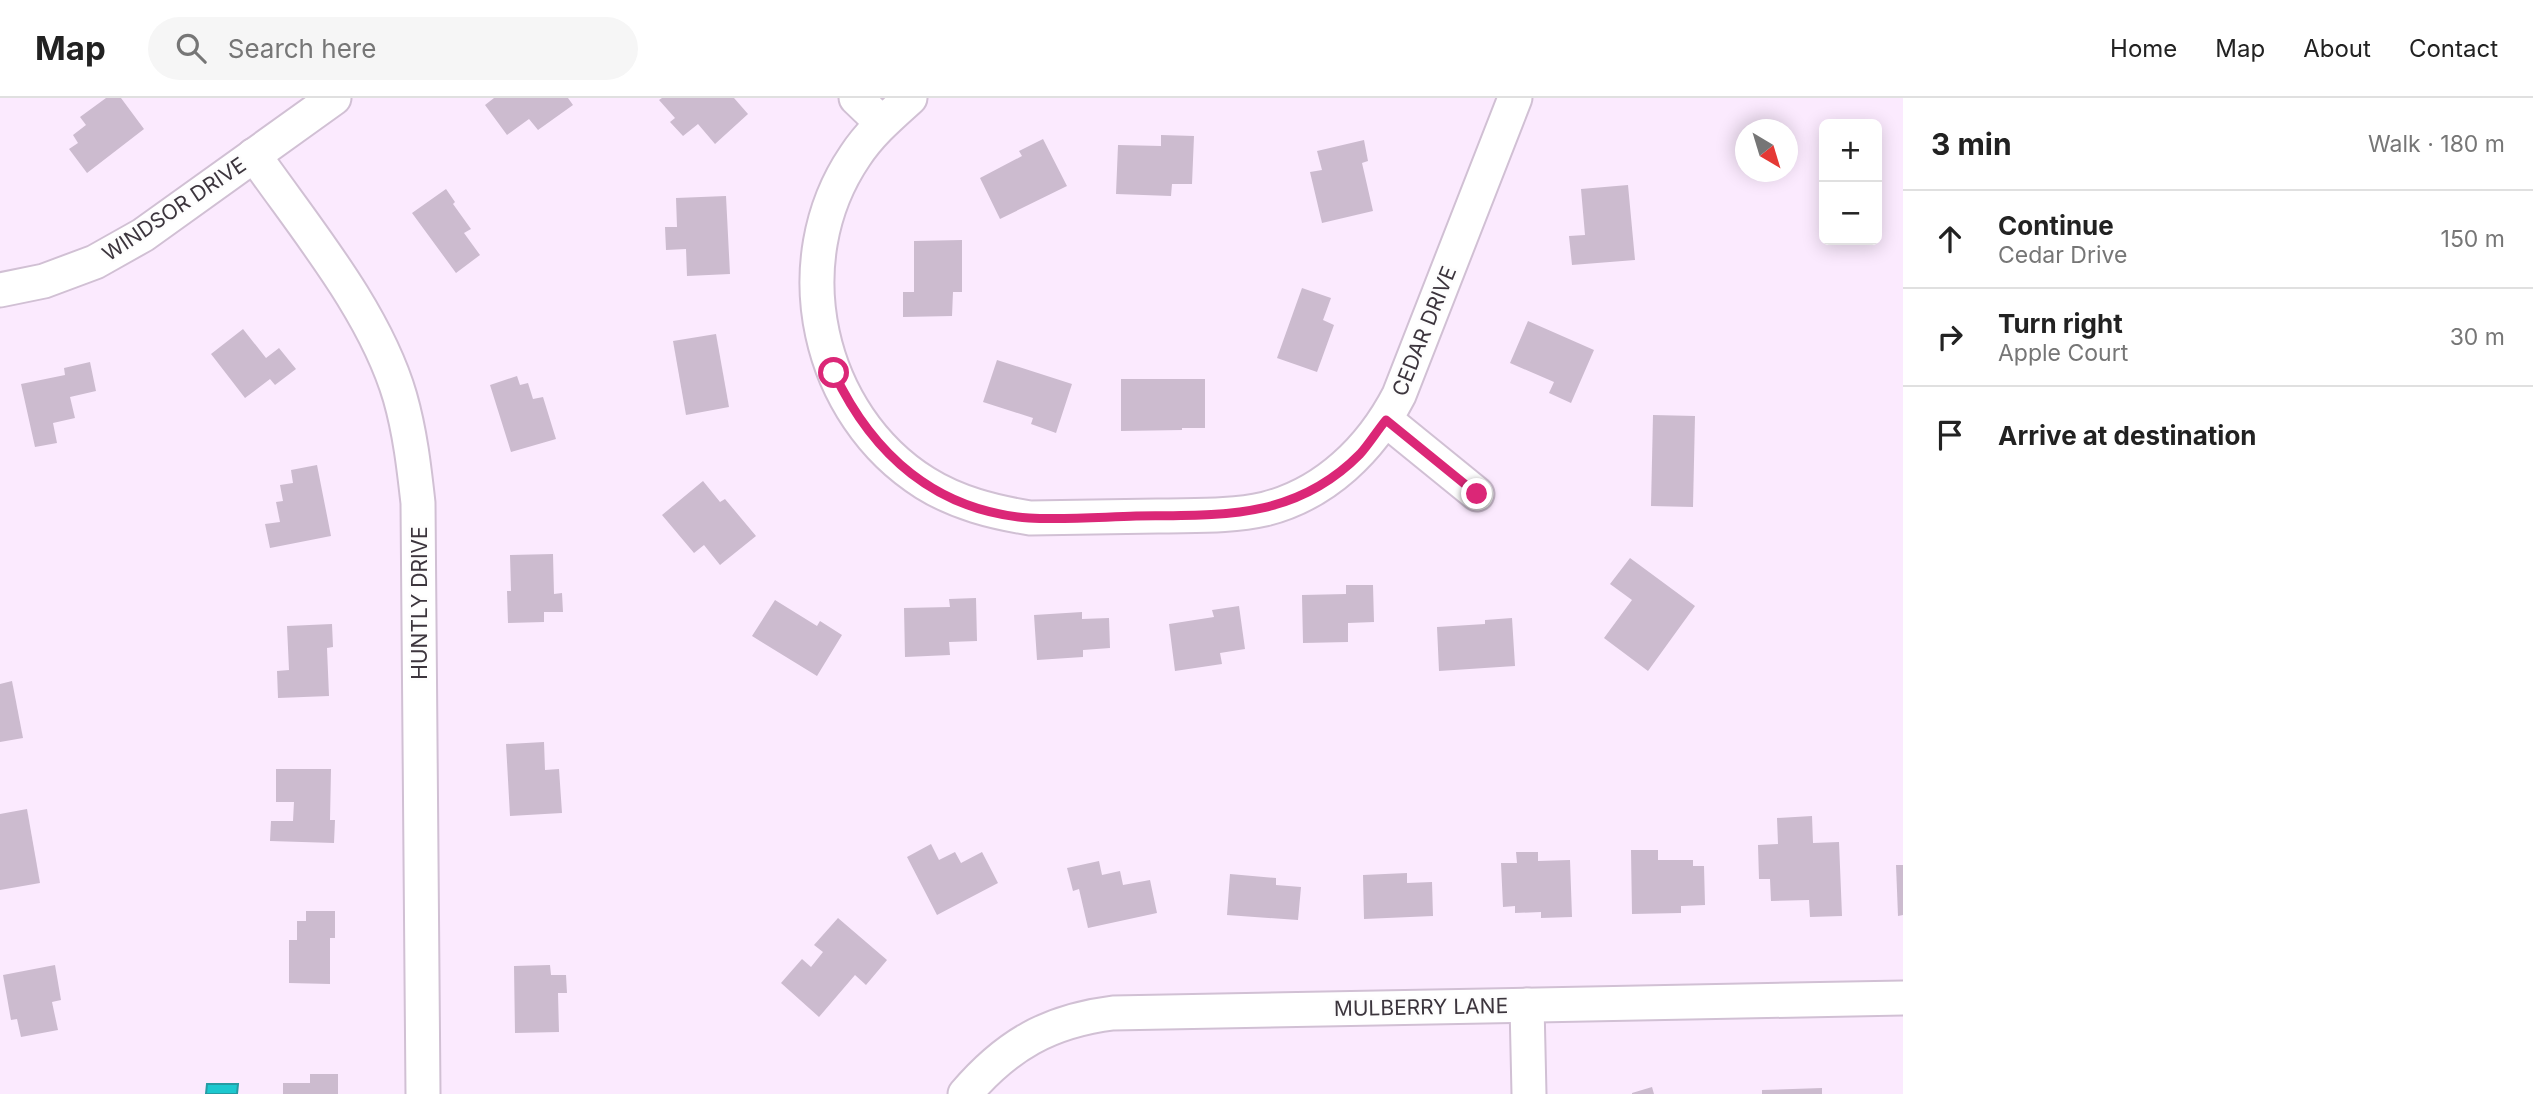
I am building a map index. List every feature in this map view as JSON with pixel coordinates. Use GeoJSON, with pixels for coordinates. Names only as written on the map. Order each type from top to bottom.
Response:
{"type":"FeatureCollection","features":[{"type":"Feature","properties":{"kind":"street","name":"WINDSOR DRIVE"},"geometry":{"type":"LineString","coordinates":[[0,290],[44,281],[95,262],[143,235],[334,98]]}},
{"type":"Feature","properties":{"kind":"street"},"geometry":{"type":"LineString","coordinates":[[856,98],[882,123]]}},
{"type":"Feature","properties":{"kind":"street","name":"CEDAR DRIVE"},"geometry":{"type":"LineString","coordinates":[[910,98],[882,123],[855,155],[827,214],[817,261],[817,310],[827,352],[848,404],[866,430],[899,464],[925,483],[953,498],[998,513],[1030,518],[1233,513],[1264,509],[1291,500],[1328,480],[1360,453],[1386,420],[1399,395],[1515,98]]}},
{"type":"Feature","properties":{"kind":"street","name":"HUNTLY DRIVE"},"geometry":{"type":"LineString","coordinates":[[254,155],[358,306],[380,346],[400,396],[412,449],[418,503],[423,1094]]}},
{"type":"Feature","properties":{"kind":"street"},"geometry":{"type":"LineString","coordinates":[[1386,420],[1477,494]]}},
{"type":"Feature","properties":{"kind":"street","name":"MULBERRY LANE"},"geometry":{"type":"LineString","coordinates":[[965,1094],[994,1062],[1027,1038],[1052,1026],[1092,1015],[1903,998]]}},
{"type":"Feature","properties":{"kind":"street"},"geometry":{"type":"LineString","coordinates":[[1527,1005],[1529,1094]]}},
{"type":"Feature","properties":{"kind":"water"},"geometry":{"type":"Polygon","coordinates":[[[207,1084],[238,1084],[237,1094],[206,1094],[207,1084]]]}},
{"type":"Feature","properties":{"kind":"building"},"geometry":{"type":"Polygon","coordinates":[[[106,98],[121,98],[144,129],[87,173],[69,149],[78,143],[73,135],[86,125],[80,117],[106,98]]]}},
{"type":"Feature","properties":{"kind":"building"},"geometry":{"type":"Polygon","coordinates":[[[494,98],[568,98],[573,105],[538,130],[529,119],[507,135],[485,105],[494,98]]]}},
{"type":"Feature","properties":{"kind":"building"},"geometry":{"type":"Polygon","coordinates":[[[734,98],[748,114],[715,144],[698,124],[683,136],[670,122],[675,118],[659,100],[734,98]]]}},
{"type":"Feature","properties":{"kind":"building"},"geometry":{"type":"Polygon","coordinates":[[[1161,135],[1194,136],[1192,184],[1172,184],[1171,196],[1116,194],[1118,145],[1161,146],[1161,135]]]}},
{"type":"Feature","properties":{"kind":"building"},"geometry":{"type":"Polygon","coordinates":[[[1043,139],[1067,186],[1000,219],[980,178],[1022,156],[1019,151],[1043,139]]]}},
{"type":"Feature","properties":{"kind":"building"},"geometry":{"type":"Polygon","coordinates":[[[1364,140],[1368,161],[1362,163],[1373,211],[1322,223],[1310,172],[1322,170],[1317,151],[1364,140]]]}},
{"type":"Feature","properties":{"kind":"building"},"geometry":{"type":"Polygon","coordinates":[[[1628,185],[1635,260],[1572,265],[1569,236],[1585,235],[1581,189],[1628,185]]]}},
{"type":"Feature","properties":{"kind":"building"},"geometry":{"type":"Polygon","coordinates":[[[446,189],[471,229],[464,233],[480,255],[456,273],[412,213],[446,189]]]}},
{"type":"Feature","properties":{"kind":"building"},"geometry":{"type":"Polygon","coordinates":[[[726,196],[730,274],[687,276],[686,249],[666,250],[665,227],[677,227],[676,198],[726,196]]]}},
{"type":"Feature","properties":{"kind":"building"},"geometry":{"type":"Polygon","coordinates":[[[962,240],[962,292],[953,292],[952,316],[903,317],[903,292],[914,292],[914,241],[962,240]]]}},
{"type":"Feature","properties":{"kind":"building"},"geometry":{"type":"Polygon","coordinates":[[[1302,288],[1331,298],[1323,320],[1334,325],[1317,372],[1277,358],[1302,288]]]}},
{"type":"Feature","properties":{"kind":"building"},"geometry":{"type":"Polygon","coordinates":[[[1528,321],[1594,350],[1571,403],[1549,393],[1554,382],[1510,363],[1528,321]]]}},
{"type":"Feature","properties":{"kind":"building"},"geometry":{"type":"Polygon","coordinates":[[[243,329],[266,358],[279,348],[296,369],[275,385],[270,379],[245,398],[211,354],[243,329]]]}},
{"type":"Feature","properties":{"kind":"building"},"geometry":{"type":"Polygon","coordinates":[[[716,334],[729,407],[686,415],[673,341],[716,334]]]}},
{"type":"Feature","properties":{"kind":"building"},"geometry":{"type":"Polygon","coordinates":[[[997,360],[1072,384],[1056,433],[1031,424],[1033,418],[983,402],[997,360]]]}},
{"type":"Feature","properties":{"kind":"building"},"geometry":{"type":"Polygon","coordinates":[[[90,362],[96,391],[70,397],[75,418],[53,423],[57,443],[35,447],[21,384],[65,375],[64,368],[90,362]]]}},
{"type":"Feature","properties":{"kind":"building"},"geometry":{"type":"Polygon","coordinates":[[[517,376],[520,385],[528,383],[533,399],[543,397],[556,439],[511,452],[490,385],[517,376]]]}},
{"type":"Feature","properties":{"kind":"building"},"geometry":{"type":"Polygon","coordinates":[[[1121,379],[1205,379],[1205,428],[1121,431],[1121,379]]]}},
{"type":"Feature","properties":{"kind":"building"},"geometry":{"type":"Polygon","coordinates":[[[1653,415],[1695,416],[1693,507],[1651,506],[1653,415]]]}},
{"type":"Feature","properties":{"kind":"building"},"geometry":{"type":"Polygon","coordinates":[[[317,465],[331,536],[270,548],[265,524],[280,522],[276,502],[283,501],[280,485],[293,483],[291,470],[317,465]]]}},
{"type":"Feature","properties":{"kind":"building"},"geometry":{"type":"Polygon","coordinates":[[[703,481],[720,502],[725,499],[756,536],[720,565],[704,545],[694,553],[662,515],[703,481]]]}},
{"type":"Feature","properties":{"kind":"building"},"geometry":{"type":"Polygon","coordinates":[[[553,554],[554,594],[562,593],[563,612],[544,612],[544,622],[508,623],[510,555],[553,554]]]}},
{"type":"Feature","properties":{"kind":"building"},"geometry":{"type":"Polygon","coordinates":[[[1630,558],[1695,606],[1648,671],[1604,638],[1632,600],[1610,584],[1630,558]]]}},
{"type":"Feature","properties":{"kind":"building"},"geometry":{"type":"Polygon","coordinates":[[[1346,585],[1373,585],[1374,622],[1348,623],[1348,642],[1303,643],[1302,595],[1346,594],[1346,585]]]}},
{"type":"Feature","properties":{"kind":"building"},"geometry":{"type":"Polygon","coordinates":[[[976,598],[977,641],[949,642],[950,655],[905,657],[904,608],[950,607],[949,599],[976,598]]]}},
{"type":"Feature","properties":{"kind":"building"},"geometry":{"type":"Polygon","coordinates":[[[775,600],[817,626],[820,621],[842,635],[817,676],[752,636],[775,600]]]}},
{"type":"Feature","properties":{"kind":"building"},"geometry":{"type":"Polygon","coordinates":[[[1239,606],[1245,649],[1220,653],[1222,664],[1175,671],[1169,624],[1214,617],[1212,610],[1239,606]]]}},
{"type":"Feature","properties":{"kind":"building"},"geometry":{"type":"Polygon","coordinates":[[[1082,612],[1082,619],[1109,618],[1110,648],[1083,650],[1083,657],[1037,660],[1034,615],[1082,612]]]}},
{"type":"Feature","properties":{"kind":"building"},"geometry":{"type":"Polygon","coordinates":[[[1512,618],[1515,666],[1439,671],[1437,627],[1485,624],[1485,620],[1512,618]]]}},
{"type":"Feature","properties":{"kind":"building"},"geometry":{"type":"Polygon","coordinates":[[[332,624],[333,647],[327,648],[329,696],[278,698],[277,671],[289,670],[287,626],[332,624]]]}},
{"type":"Feature","properties":{"kind":"building"},"geometry":{"type":"Polygon","coordinates":[[[12,681],[23,738],[0,742],[0,684],[12,681]]]}},
{"type":"Feature","properties":{"kind":"building"},"geometry":{"type":"Polygon","coordinates":[[[544,742],[545,770],[559,769],[562,813],[510,816],[506,744],[544,742]]]}},
{"type":"Feature","properties":{"kind":"building"},"geometry":{"type":"Polygon","coordinates":[[[276,769],[331,769],[330,820],[335,820],[334,843],[270,841],[271,821],[293,821],[294,802],[276,802],[276,769]]]}},
{"type":"Feature","properties":{"kind":"building"},"geometry":{"type":"Polygon","coordinates":[[[27,809],[40,883],[0,890],[0,814],[27,809]]]}},
{"type":"Feature","properties":{"kind":"building"},"geometry":{"type":"Polygon","coordinates":[[[1812,816],[1813,843],[1839,842],[1842,916],[1810,917],[1809,900],[1771,901],[1770,879],[1759,879],[1758,845],[1778,844],[1777,818],[1812,816]]]}},
{"type":"Feature","properties":{"kind":"building"},"geometry":{"type":"Polygon","coordinates":[[[931,844],[939,860],[955,852],[961,863],[982,852],[998,883],[937,915],[907,857],[931,844]]]}},
{"type":"Feature","properties":{"kind":"building"},"geometry":{"type":"Polygon","coordinates":[[[1631,850],[1658,850],[1658,860],[1693,860],[1693,866],[1704,866],[1705,905],[1681,906],[1681,913],[1632,914],[1631,850]]]}},
{"type":"Feature","properties":{"kind":"building"},"geometry":{"type":"Polygon","coordinates":[[[1516,852],[1538,852],[1538,861],[1570,860],[1572,917],[1541,918],[1541,912],[1515,913],[1515,906],[1503,907],[1501,863],[1517,863],[1516,852]]]}},
{"type":"Feature","properties":{"kind":"building"},"geometry":{"type":"Polygon","coordinates":[[[1099,861],[1102,875],[1120,871],[1123,885],[1150,880],[1157,913],[1088,928],[1079,889],[1073,891],[1067,868],[1099,861]]]}},
{"type":"Feature","properties":{"kind":"building"},"geometry":{"type":"Polygon","coordinates":[[[1896,865],[1903,865],[1903,915],[1898,916],[1896,865]]]}},
{"type":"Feature","properties":{"kind":"building"},"geometry":{"type":"Polygon","coordinates":[[[1407,873],[1407,883],[1432,882],[1433,916],[1364,919],[1363,875],[1407,873]]]}},
{"type":"Feature","properties":{"kind":"building"},"geometry":{"type":"Polygon","coordinates":[[[1230,874],[1276,878],[1276,885],[1301,887],[1298,920],[1227,915],[1230,874]]]}},
{"type":"Feature","properties":{"kind":"building"},"geometry":{"type":"Polygon","coordinates":[[[306,911],[335,911],[335,938],[330,938],[330,984],[289,983],[289,940],[297,940],[297,921],[306,921],[306,911]]]}},
{"type":"Feature","properties":{"kind":"building"},"geometry":{"type":"Polygon","coordinates":[[[838,918],[887,960],[866,985],[855,975],[819,1017],[781,983],[802,959],[811,967],[823,952],[814,945],[838,918]]]}},
{"type":"Feature","properties":{"kind":"building"},"geometry":{"type":"Polygon","coordinates":[[[55,965],[61,1000],[52,1002],[58,1030],[21,1037],[17,1019],[11,1020],[3,975],[55,965]]]}},
{"type":"Feature","properties":{"kind":"building"},"geometry":{"type":"Polygon","coordinates":[[[550,965],[551,975],[566,975],[567,993],[558,993],[559,1032],[515,1033],[514,966],[550,965]]]}},
{"type":"Feature","properties":{"kind":"building"},"geometry":{"type":"Polygon","coordinates":[[[310,1074],[338,1074],[338,1094],[283,1094],[283,1083],[310,1083],[310,1074]]]}},
{"type":"Feature","properties":{"kind":"building"},"geometry":{"type":"Polygon","coordinates":[[[1652,1087],[1654,1094],[1632,1094],[1632,1093],[1652,1087]]]}},
{"type":"Feature","properties":{"kind":"building"},"geometry":{"type":"Polygon","coordinates":[[[1822,1088],[1822,1094],[1762,1094],[1762,1090],[1822,1088]]]}},
{"type":"Feature","properties":{"kind":"route"},"geometry":{"type":"LineString","coordinates":[[834,373],[848,404],[866,430],[899,464],[925,483],[953,498],[998,513],[1030,518],[1223,515],[1264,509],[1291,500],[1328,480],[1360,453],[1386,420],[1477,494]]}}]}
